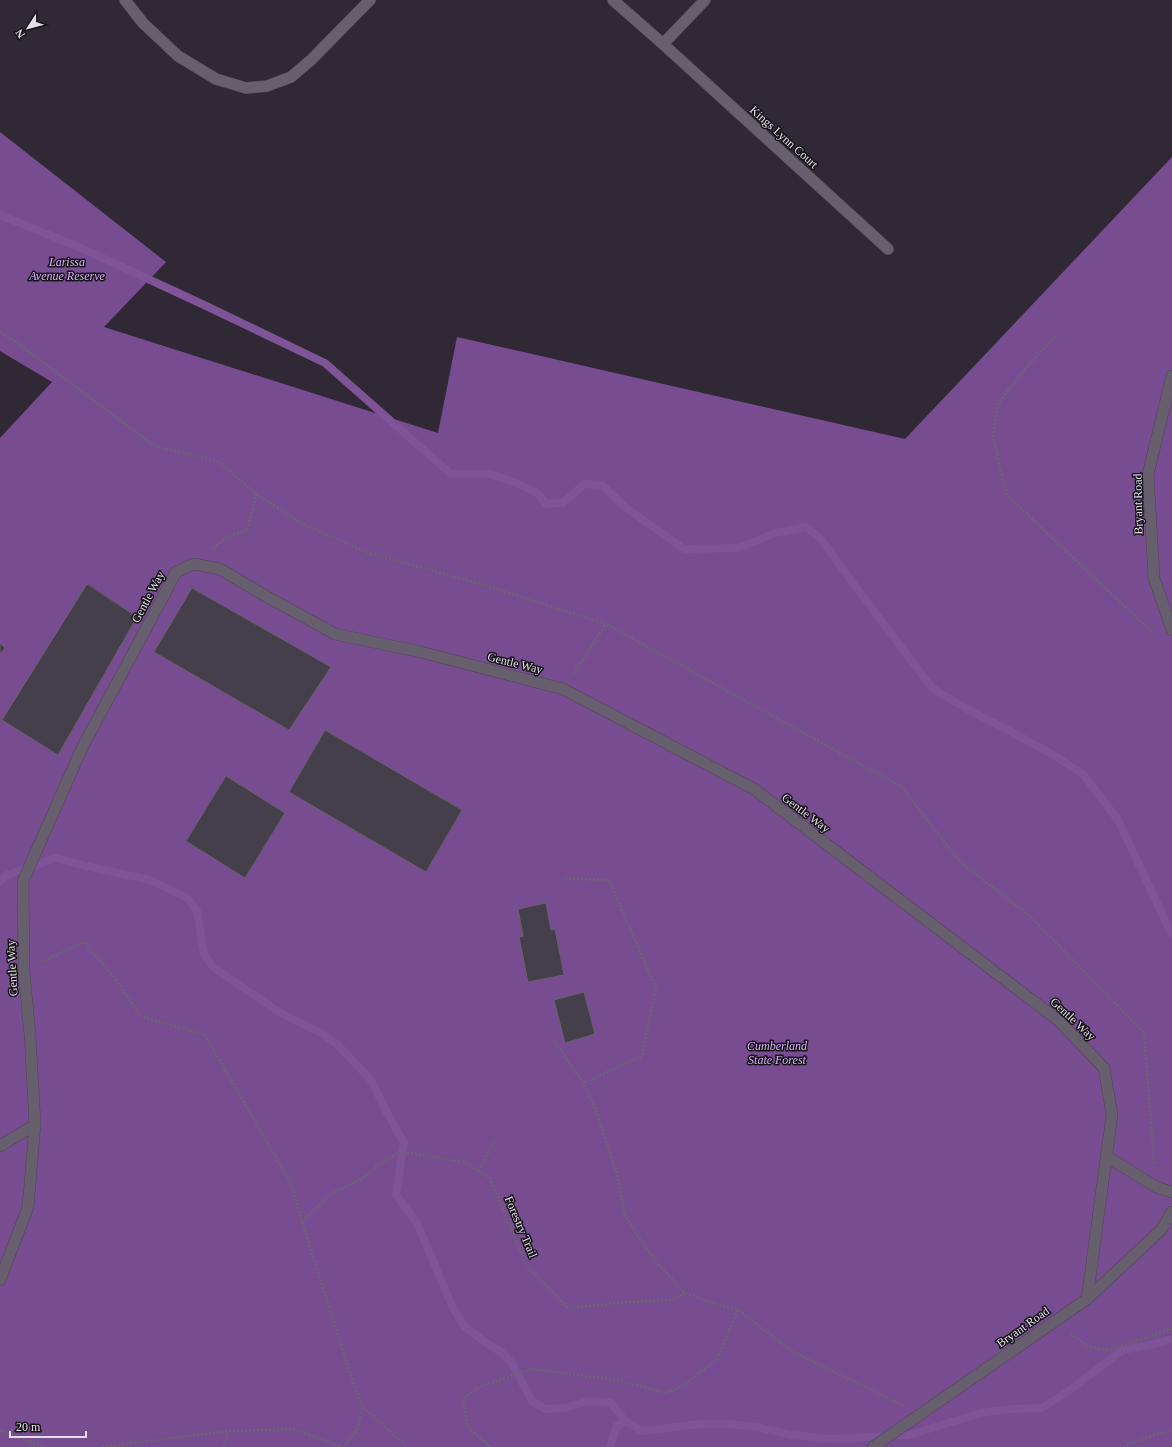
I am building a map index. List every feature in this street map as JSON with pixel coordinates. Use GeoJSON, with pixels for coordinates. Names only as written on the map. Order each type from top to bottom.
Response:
{"type":"FeatureCollection","features":[{"type":"Feature","properties":{"kind":"street"},"geometry":{"type":"LineString","coordinates":[[125,0],[143,23],[178,56],[216,79],[246,88],[267,86],[291,78],[311,60],[370,0]]}},
{"type":"Feature","properties":{"kind":"street","name":"Kings Lynn Court"},"geometry":{"type":"LineString","coordinates":[[613,0],[888,248]]}},
{"type":"Feature","properties":{"kind":"street"},"geometry":{"type":"LineString","coordinates":[[663,44],[705,0]]}},
{"type":"Feature","properties":{"kind":"street","name":"Bryant Road"},"geometry":{"type":"LineString","coordinates":[[1172,376],[1148,474],[1154,578],[1172,630]]}},
{"type":"Feature","properties":{"kind":"street","name":"Gentle Way"},"geometry":{"type":"LineString","coordinates":[[0,1280],[28,1207],[35,1125],[30,1035],[24,971],[23,881],[82,748],[176,572],[194,564],[220,569],[335,634],[421,652],[563,688],[754,789],[1058,1020],[1104,1068],[1112,1115],[1087,1299]]}},
{"type":"Feature","properties":{"kind":"street"},"geometry":{"type":"LineString","coordinates":[[0,1146],[35,1125]]}},
{"type":"Feature","properties":{"kind":"street"},"geometry":{"type":"LineString","coordinates":[[1106,1156],[1156,1187],[1172,1192]]}},
{"type":"Feature","properties":{"kind":"street","name":"Bryant Road"},"geometry":{"type":"LineString","coordinates":[[873,1447],[1087,1299],[1161,1230],[1172,1212]]}},
{"type":"Feature","properties":{"kind":"path"},"geometry":{"type":"LineString","coordinates":[[0,332],[16,342],[152,445],[219,462],[256,494],[303,524],[369,553],[480,584],[606,624],[902,786],[958,860],[1031,917],[1144,1033],[1156,1187]]}},
{"type":"Feature","properties":{"kind":"path"},"geometry":{"type":"LineString","coordinates":[[1055,336],[1023,371],[998,404],[993,434],[1007,495],[1155,635]]}},
{"type":"Feature","properties":{"kind":"path"},"geometry":{"type":"LineString","coordinates":[[194,564],[229,536],[247,531],[256,494]]}},
{"type":"Feature","properties":{"kind":"path"},"geometry":{"type":"LineString","coordinates":[[563,688],[606,624]]}},
{"type":"Feature","properties":{"kind":"path"},"geometry":{"type":"LineString","coordinates":[[565,878],[609,880],[656,988],[642,1056],[583,1083]]}},
{"type":"Feature","properties":{"kind":"path"},"geometry":{"type":"LineString","coordinates":[[24,971],[84,942],[114,977],[140,1016],[205,1035],[291,1183],[353,1382],[363,1407],[407,1447]]}},
{"type":"Feature","properties":{"kind":"path"},"geometry":{"type":"LineString","coordinates":[[555,1042],[583,1083],[594,1105],[617,1174],[625,1216],[653,1258],[685,1293],[715,1304],[738,1310],[792,1351],[916,1417]]}},
{"type":"Feature","properties":{"kind":"path"},"geometry":{"type":"LineString","coordinates":[[478,1171],[496,1139]]}},
{"type":"Feature","properties":{"kind":"path","name":"Forestry Trail"},"geometry":{"type":"LineString","coordinates":[[302,1222],[331,1194],[365,1177],[396,1154],[410,1153],[464,1162],[490,1178],[526,1265],[568,1308],[629,1302],[672,1300],[685,1293]]}},
{"type":"Feature","properties":{"kind":"path"},"geometry":{"type":"LineString","coordinates":[[490,1447],[467,1426],[463,1399],[479,1387],[532,1369],[617,1380],[665,1393],[683,1386],[717,1359],[738,1310]]}},
{"type":"Feature","properties":{"kind":"path"},"geometry":{"type":"LineString","coordinates":[[1056,1320],[1088,1347],[1109,1350],[1172,1329]]}},
{"type":"Feature","properties":{"kind":"path"},"geometry":{"type":"LineString","coordinates":[[102,1447],[229,1431],[293,1430],[343,1447],[358,1430],[363,1407]]}},
{"type":"Feature","properties":{"kind":"path"},"geometry":{"type":"LineString","coordinates":[[0,1430],[43,1447]]}},
{"type":"Feature","properties":{"kind":"path"},"geometry":{"type":"LineString","coordinates":[[224,1447],[229,1431]]}},
{"type":"Feature","properties":{"kind":"path"},"geometry":{"type":"LineString","coordinates":[[1123,1447],[1157,1434],[1172,1431]]}},
{"type":"Feature","properties":{"kind":"green space","name":"Cumberland State Forest"},"geometry":{"type":"Polygon","coordinates":[[[0,132],[166,262],[104,327],[438,433],[457,337],[905,439],[1172,157],[1172,1447],[0,1447],[0,654],[5,648],[0,643],[0,438],[52,382],[0,351],[0,132]],[[88,584],[3,720],[58,755],[137,617],[88,584]],[[192,588],[154,652],[289,730],[331,667],[192,588]],[[325,731],[289,792],[426,872],[462,810],[325,731]],[[226,776],[186,841],[245,878],[285,813],[226,776]]]}},
{"type":"Feature","properties":{"kind":"building"},"geometry":{"type":"Polygon","coordinates":[[[87,584],[137,617],[58,755],[2,720],[87,584]]]}},
{"type":"Feature","properties":{"kind":"building"},"geometry":{"type":"Polygon","coordinates":[[[192,588],[331,667],[289,730],[154,652],[192,588]]]}},
{"type":"Feature","properties":{"kind":"building"},"geometry":{"type":"Polygon","coordinates":[[[0,643],[5,648],[0,654],[0,643]]]}},
{"type":"Feature","properties":{"kind":"building"},"geometry":{"type":"Polygon","coordinates":[[[325,730],[462,810],[426,872],[289,792],[325,730]]]}},
{"type":"Feature","properties":{"kind":"building"},"geometry":{"type":"Polygon","coordinates":[[[226,776],[285,813],[245,878],[186,841],[226,776]]]}},
{"type":"Feature","properties":{"kind":"building"},"geometry":{"type":"Polygon","coordinates":[[[546,903],[551,930],[555,929],[564,975],[528,982],[519,937],[523,936],[518,909],[546,903]]]}},
{"type":"Feature","properties":{"kind":"building"},"geometry":{"type":"Polygon","coordinates":[[[584,992],[595,1034],[565,1043],[554,1000],[584,992]]]}},
{"type":"Feature","properties":{"kind":"waterway"},"geometry":{"type":"LineString","coordinates":[[0,215],[81,248],[325,363],[451,474],[490,474],[514,482],[537,493],[546,504],[563,503],[584,484],[602,485],[625,507],[684,549],[739,548],[775,533],[806,527],[821,539],[932,688],[965,708],[1050,753],[1083,774],[1118,820],[1172,935]]}},
{"type":"Feature","properties":{"kind":"waterway"},"geometry":{"type":"LineString","coordinates":[[0,882],[7,875],[56,858],[150,880],[187,898],[197,911],[204,954],[213,967],[282,1014],[319,1032],[337,1044],[371,1080],[404,1143],[396,1195],[417,1223],[453,1308],[464,1326],[501,1352],[511,1362],[532,1401],[545,1409],[565,1408],[589,1401],[611,1403],[625,1421]]}},
{"type":"Feature","properties":{"kind":"waterway"},"geometry":{"type":"LineString","coordinates":[[610,1447],[617,1426],[625,1421],[642,1431],[698,1424],[731,1424],[761,1428],[793,1435],[831,1439],[909,1435],[981,1413],[1010,1409],[1042,1408],[1070,1390],[1123,1350],[1172,1339]]}},
{"type":"Feature","properties":{"kind":"park label","name":"Larissa Avenue Reserve"},"geometry":{"type":"Point","coordinates":[67,269]}}]}
